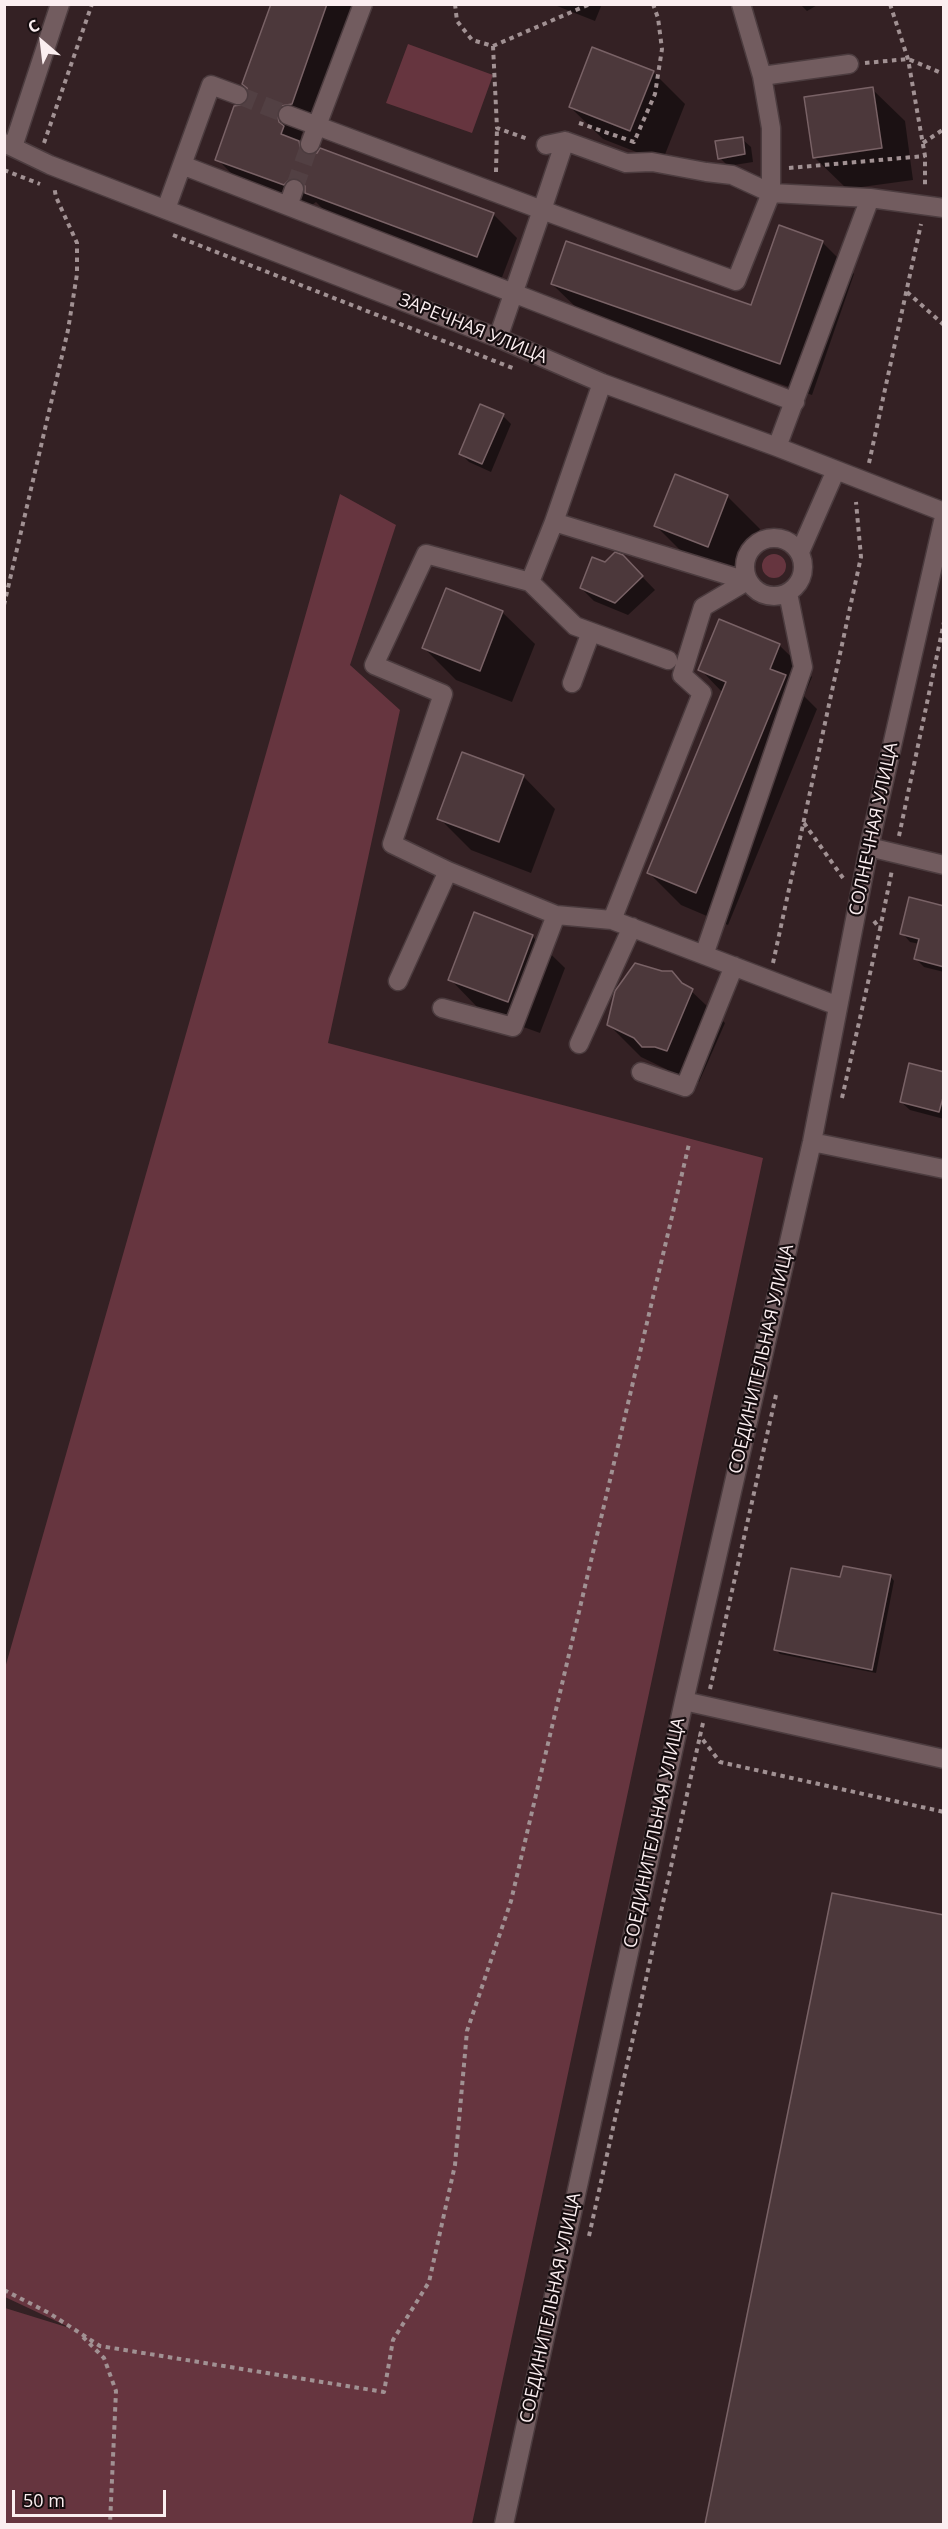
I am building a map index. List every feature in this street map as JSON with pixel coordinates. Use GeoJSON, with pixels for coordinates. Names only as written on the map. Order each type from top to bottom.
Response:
{"type":"FeatureCollection","features":[{"type":"Feature","properties":{"kind":"street"},"geometry":{"type":"LineString","coordinates":[[9,145],[60,4]]}},
{"type":"Feature","properties":{"kind":"street"},"geometry":{"type":"LineString","coordinates":[[310,144],[363,4]]}},
{"type":"Feature","properties":{"kind":"street"},"geometry":{"type":"LineString","coordinates":[[288,115],[736,281],[771,193],[771,128],[762,76],[741,4]]}},
{"type":"Feature","properties":{"kind":"street"},"geometry":{"type":"LineString","coordinates":[[762,76],[849,64]]}},
{"type":"Feature","properties":{"kind":"street"},"geometry":{"type":"LineString","coordinates":[[166,209],[211,85],[238,95]]}},
{"type":"Feature","properties":{"kind":"street"},"geometry":{"type":"LineString","coordinates":[[546,145],[565,141],[626,163],[652,162],[732,175],[771,193],[870,198],[944,208]]}},
{"type":"Feature","properties":{"kind":"street"},"geometry":{"type":"LineString","coordinates":[[498,338],[565,141]]}},
{"type":"Feature","properties":{"kind":"street","name":"ЗАРЕЧНАЯ УЛИЦА"},"geometry":{"type":"LineString","coordinates":[[9,145],[44,162],[498,338],[602,383],[777,447],[944,512]]}},
{"type":"Feature","properties":{"kind":"street"},"geometry":{"type":"LineString","coordinates":[[182,165],[795,402]]}},
{"type":"Feature","properties":{"kind":"street"},"geometry":{"type":"LineString","coordinates":[[288,206],[294,189]]}},
{"type":"Feature","properties":{"kind":"street"},"geometry":{"type":"LineString","coordinates":[[777,447],[870,198]]}},
{"type":"Feature","properties":{"kind":"street"},"geometry":{"type":"LineString","coordinates":[[530,582],[554,522],[602,383]]}},
{"type":"Feature","properties":{"kind":"street"},"geometry":{"type":"LineString","coordinates":[[554,522],[747,581],[765,596],[788,593],[803,576],[801,552],[836,470]]}},
{"type":"Feature","properties":{"kind":"street","name":"СОЛНЕЧНАЯ УЛИЦА"},"geometry":{"type":"LineString","coordinates":[[812,1142],[869,847],[944,517]]}},
{"type":"Feature","properties":{"kind":"street"},"geometry":{"type":"LineString","coordinates":[[747,581],[745,558],[759,540],[783,538],[801,552]]}},
{"type":"Feature","properties":{"kind":"street"},"geometry":{"type":"LineString","coordinates":[[668,660],[576,626],[530,582],[426,554],[374,665],[443,694],[392,844],[448,872],[556,915],[612,920],[838,1006]]}},
{"type":"Feature","properties":{"kind":"street"},"geometry":{"type":"LineString","coordinates":[[612,920],[702,693],[682,675],[703,607],[747,581]]}},
{"type":"Feature","properties":{"kind":"street"},"geometry":{"type":"LineString","coordinates":[[704,955],[803,667],[788,593]]}},
{"type":"Feature","properties":{"kind":"street"},"geometry":{"type":"LineString","coordinates":[[572,683],[591,632]]}},
{"type":"Feature","properties":{"kind":"street"},"geometry":{"type":"LineString","coordinates":[[869,847],[944,865]]}},
{"type":"Feature","properties":{"kind":"street"},"geometry":{"type":"LineString","coordinates":[[398,981],[448,872]]}},
{"type":"Feature","properties":{"kind":"street"},"geometry":{"type":"LineString","coordinates":[[442,1008],[513,1028],[556,915]]}},
{"type":"Feature","properties":{"kind":"street"},"geometry":{"type":"LineString","coordinates":[[579,1044],[632,927]]}},
{"type":"Feature","properties":{"kind":"street"},"geometry":{"type":"LineString","coordinates":[[641,1072],[685,1087],[734,966]]}},
{"type":"Feature","properties":{"kind":"street"},"geometry":{"type":"LineString","coordinates":[[812,1142],[944,1169]]}},
{"type":"Feature","properties":{"kind":"street","name":"СОЕДИНИТЕЛЬНАЯ УЛИЦА"},"geometry":{"type":"LineString","coordinates":[[504,2524],[684,1701],[812,1142]]}},
{"type":"Feature","properties":{"kind":"street"},"geometry":{"type":"LineString","coordinates":[[684,1701],[944,1759]]}},
{"type":"Feature","properties":{"kind":"path"},"geometry":{"type":"LineString","coordinates":[[4,605],[68,330],[77,274],[77,243],[56,197],[44,162],[92,4]]}},
{"type":"Feature","properties":{"kind":"path"},"geometry":{"type":"LineString","coordinates":[[454,4],[457,21],[472,40],[493,46],[590,4]]}},
{"type":"Feature","properties":{"kind":"path"},"geometry":{"type":"LineString","coordinates":[[579,123],[634,142],[655,94],[662,49],[658,18],[653,4]]}},
{"type":"Feature","properties":{"kind":"path"},"geometry":{"type":"LineString","coordinates":[[865,481],[924,205],[923,142],[908,59],[890,4]]}},
{"type":"Feature","properties":{"kind":"path"},"geometry":{"type":"LineString","coordinates":[[493,46],[497,128],[495,192]]}},
{"type":"Feature","properties":{"kind":"path"},"geometry":{"type":"LineString","coordinates":[[849,64],[908,59],[944,74]]}},
{"type":"Feature","properties":{"kind":"path"},"geometry":{"type":"LineString","coordinates":[[497,128],[546,145]]}},
{"type":"Feature","properties":{"kind":"path"},"geometry":{"type":"LineString","coordinates":[[923,142],[944,129]]}},
{"type":"Feature","properties":{"kind":"path"},"geometry":{"type":"LineString","coordinates":[[771,170],[925,156]]}},
{"type":"Feature","properties":{"kind":"path"},"geometry":{"type":"LineString","coordinates":[[4,170],[60,192]]}},
{"type":"Feature","properties":{"kind":"path"},"geometry":{"type":"LineString","coordinates":[[172,235],[518,370]]}},
{"type":"Feature","properties":{"kind":"path"},"geometry":{"type":"LineString","coordinates":[[906,291],[944,325]]}},
{"type":"Feature","properties":{"kind":"path"},"geometry":{"type":"LineString","coordinates":[[770,980],[861,557],[856,502]]}},
{"type":"Feature","properties":{"kind":"path"},"geometry":{"type":"LineString","coordinates":[[841,1104],[880,929]]}},
{"type":"Feature","properties":{"kind":"path"},"geometry":{"type":"LineString","coordinates":[[4,2290],[49,2313],[100,2346],[384,2392],[393,2340],[429,2282],[455,2165],[467,2031],[511,1901],[689,1144]]}},
{"type":"Feature","properties":{"kind":"path"},"geometry":{"type":"LineString","coordinates":[[708,1701],[778,1385]]}},
{"type":"Feature","properties":{"kind":"path"},"geometry":{"type":"LineString","coordinates":[[587,2246],[705,1712]]}},
{"type":"Feature","properties":{"kind":"path"},"geometry":{"type":"LineString","coordinates":[[700,1736],[720,1762],[944,1812]]}},
{"type":"Feature","properties":{"kind":"path"},"geometry":{"type":"LineString","coordinates":[[79,2332],[104,2358],[116,2391],[110,2524]]}},
{"type":"Feature","properties":{"kind":"shaded area"},"geometry":{"type":"Polygon","coordinates":[[[408,44],[493,75],[472,133],[386,103],[408,44]]]}},
{"type":"Feature","properties":{"kind":"shaded area"},"geometry":{"type":"Polygon","coordinates":[[[340,494],[396,525],[350,665],[400,710],[328,1043],[763,1158],[472,2524],[5,2524],[5,2308],[73,2329],[5,2297],[5,1668],[340,494]]]}},
{"type":"Feature","properties":{"kind":"shaded area"},"geometry":{"type":"Polygon","coordinates":[[[769,554],[779,554],[786,561],[786,571],[779,578],[769,578],[762,571],[762,561],[769,554]]]}},
{"type":"Feature","properties":{"kind":"building"},"geometry":{"type":"Polygon","coordinates":[[[271,4],[327,4],[292,104],[281,106],[277,112],[279,122],[284,126],[281,134],[299,141],[301,151],[307,155],[317,153],[320,148],[494,213],[477,257],[305,193],[305,186],[298,179],[291,178],[284,185],[215,160],[234,106],[245,104],[249,98],[247,88],[242,84],[271,4]]]}},
{"type":"Feature","properties":{"kind":"building"},"geometry":{"type":"Polygon","coordinates":[[[592,47],[654,71],[630,131],[569,107],[592,47]]]}},
{"type":"Feature","properties":{"kind":"building"},"geometry":{"type":"Polygon","coordinates":[[[873,87],[882,148],[813,158],[804,97],[873,87]]]}},
{"type":"Feature","properties":{"kind":"building"},"geometry":{"type":"Polygon","coordinates":[[[743,137],[745,154],[718,159],[715,141],[743,137]]]}},
{"type":"Feature","properties":{"kind":"building"},"geometry":{"type":"Polygon","coordinates":[[[779,225],[823,241],[780,364],[551,284],[566,241],[751,305],[779,225]]]}},
{"type":"Feature","properties":{"kind":"building"},"geometry":{"type":"Polygon","coordinates":[[[480,404],[504,414],[482,464],[459,454],[480,404]]]}},
{"type":"Feature","properties":{"kind":"building"},"geometry":{"type":"Polygon","coordinates":[[[675,474],[728,495],[708,547],[654,526],[675,474]]]}},
{"type":"Feature","properties":{"kind":"building"},"geometry":{"type":"Polygon","coordinates":[[[615,552],[623,555],[643,576],[615,603],[580,588],[592,557],[605,562],[615,552]]]}},
{"type":"Feature","properties":{"kind":"building"},"geometry":{"type":"Polygon","coordinates":[[[446,588],[503,611],[480,671],[422,648],[446,588]]]}},
{"type":"Feature","properties":{"kind":"building"},"geometry":{"type":"Polygon","coordinates":[[[719,619],[780,644],[770,669],[786,675],[696,893],[647,873],[726,682],[698,670],[719,619]]]}},
{"type":"Feature","properties":{"kind":"building"},"geometry":{"type":"Polygon","coordinates":[[[462,752],[524,775],[499,842],[437,819],[462,752]]]}},
{"type":"Feature","properties":{"kind":"building"},"geometry":{"type":"Polygon","coordinates":[[[909,897],[944,906],[944,967],[914,959],[919,939],[900,934],[909,897]]]}},
{"type":"Feature","properties":{"kind":"building"},"geometry":{"type":"Polygon","coordinates":[[[474,912],[533,935],[508,1002],[448,980],[474,912]]]}},
{"type":"Feature","properties":{"kind":"building"},"geometry":{"type":"Polygon","coordinates":[[[635,963],[662,971],[672,971],[682,983],[693,989],[667,1051],[655,1047],[642,1047],[634,1038],[607,1025],[615,991],[635,963]]]}},
{"type":"Feature","properties":{"kind":"building"},"geometry":{"type":"Polygon","coordinates":[[[909,1063],[944,1072],[944,1094],[939,1112],[900,1102],[909,1063]]]}},
{"type":"Feature","properties":{"kind":"building"},"geometry":{"type":"Polygon","coordinates":[[[843,1566],[891,1575],[872,1670],[774,1650],[791,1568],[840,1577],[843,1566]]]}},
{"type":"Feature","properties":{"kind":"building"},"geometry":{"type":"Polygon","coordinates":[[[832,1893],[944,1915],[944,2524],[705,2524],[832,1893]]]}},
{"type":"Feature","properties":{"kind":"tunnel"},"geometry":{"type":"LineString","coordinates":[[238,95],[288,115]]}},
{"type":"Feature","properties":{"kind":"tunnel"},"geometry":{"type":"LineString","coordinates":[[294,189],[310,144]]}}]}
